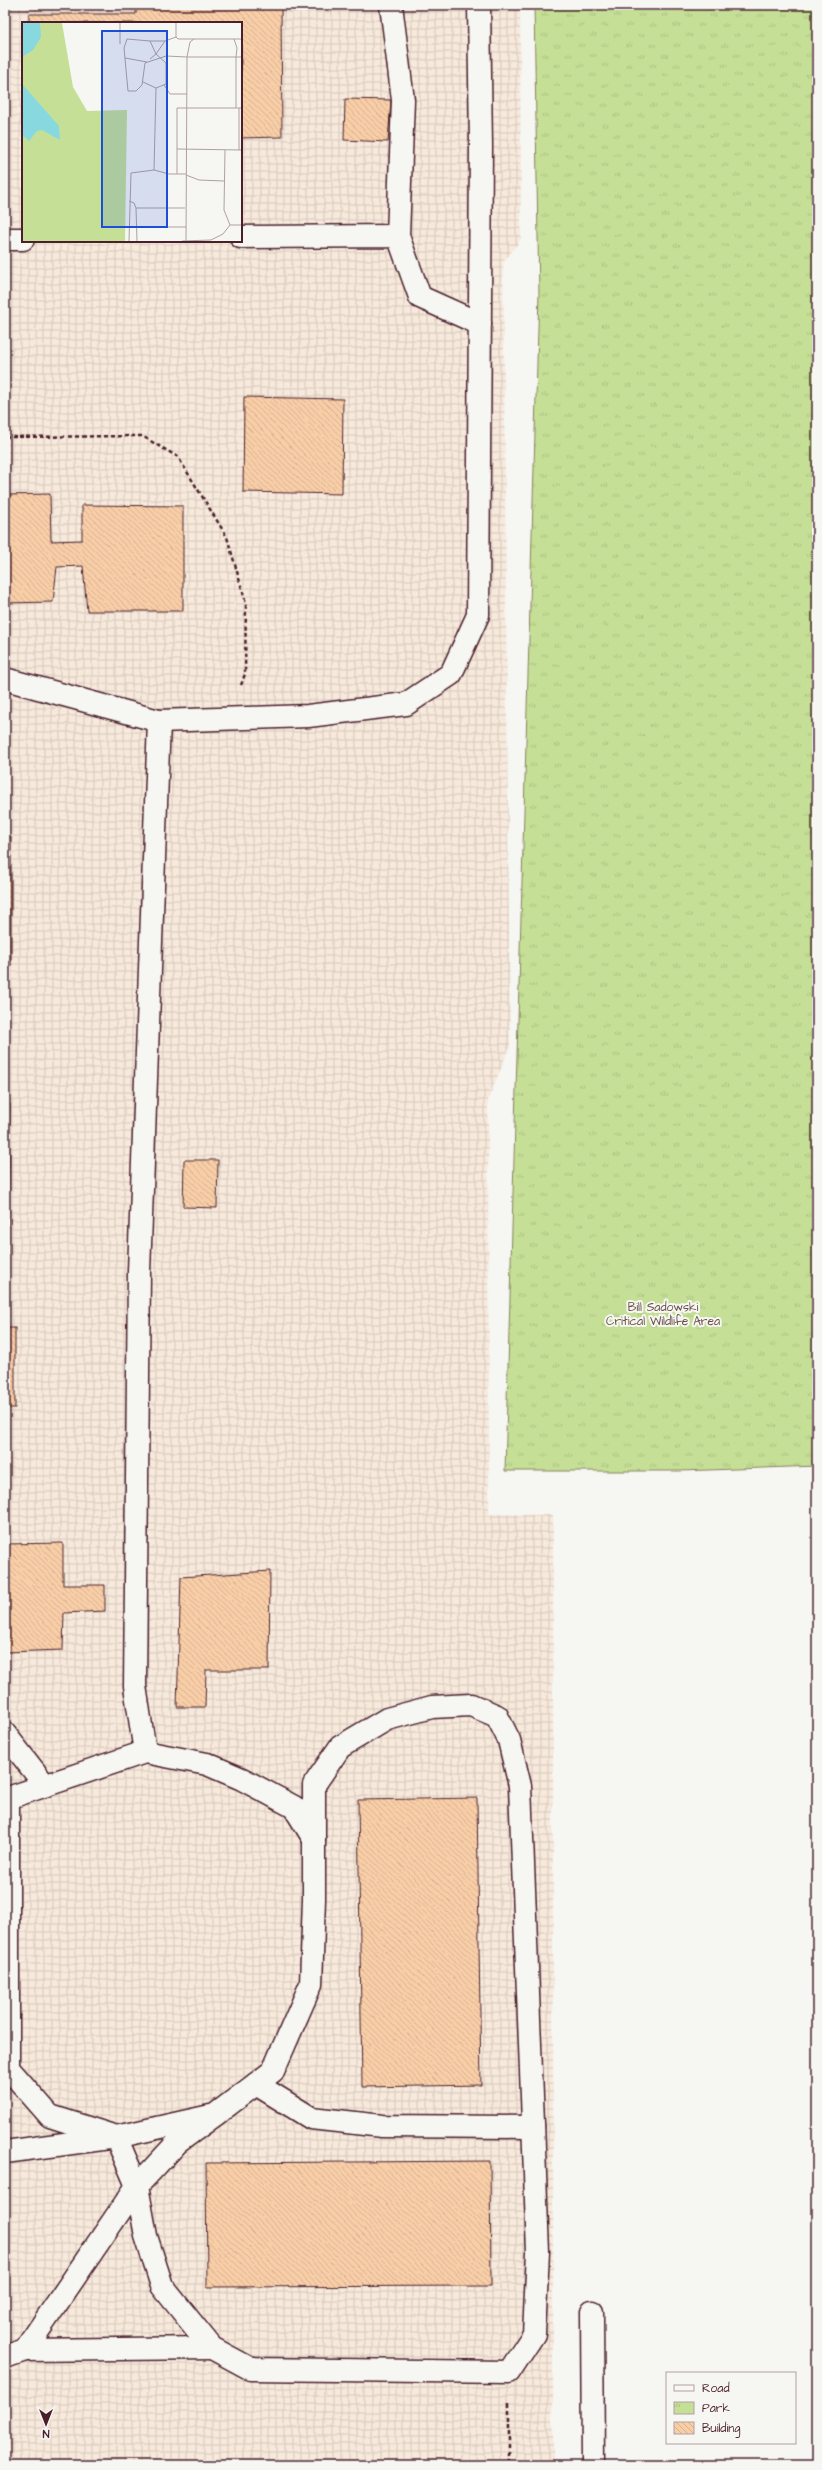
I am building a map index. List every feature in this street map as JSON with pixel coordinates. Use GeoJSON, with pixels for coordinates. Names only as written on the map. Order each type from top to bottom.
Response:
{"type":"FeatureCollection","features":[{"type":"Feature","properties":{"kind":"lane"},"geometry":{"type":"LineString","coordinates":[[391,5],[403,100],[398,236],[420,297],[480,324]]}},
{"type":"Feature","properties":{"kind":"lane"},"geometry":{"type":"LineString","coordinates":[[5,679],[159,721],[308,716],[406,704],[451,674],[478,615],[481,146],[479,5]]}},
{"type":"Feature","properties":{"kind":"lane"},"geometry":{"type":"LineString","coordinates":[[242,237],[398,236]]}},
{"type":"Feature","properties":{"kind":"lane"},"geometry":{"type":"LineString","coordinates":[[5,239],[22,239]]}},
{"type":"Feature","properties":{"kind":"lane"},"geometry":{"type":"LineString","coordinates":[[145,1752],[135,1686],[139,1272],[159,721]]}},
{"type":"Feature","properties":{"kind":"lane"},"geometry":{"type":"LineString","coordinates":[[25,2350],[136,2186],[177,2143],[273,2072],[311,1984],[314,1785],[340,1747],[387,1719],[432,1707],[471,1705],[497,1716],[509,1740],[520,1786],[538,2252],[534,2334],[509,2372],[251,2369],[212,2348],[162,2286],[146,2236],[136,2186],[116,2137]]}},
{"type":"Feature","properties":{"kind":"lane"},"geometry":{"type":"LineString","coordinates":[[5,1734],[45,1785]]}},
{"type":"Feature","properties":{"kind":"lane"},"geometry":{"type":"LineString","coordinates":[[116,2137],[50,2116],[8,2068],[8,1798],[145,1752],[207,1764],[242,1779],[294,1807],[314,1839]]}},
{"type":"Feature","properties":{"kind":"lane"},"geometry":{"type":"LineString","coordinates":[[256,2084],[311,2118],[382,2126],[533,2127]]}},
{"type":"Feature","properties":{"kind":"lane"},"geometry":{"type":"LineString","coordinates":[[5,2152],[116,2137],[215,2114]]}},
{"type":"Feature","properties":{"kind":"lane"},"geometry":{"type":"LineString","coordinates":[[592,2312],[592,2465]]}},
{"type":"Feature","properties":{"kind":"lane"},"geometry":{"type":"LineString","coordinates":[[5,2358],[25,2350],[212,2348]]}},
{"type":"Feature","properties":{"kind":"path"},"geometry":{"type":"LineString","coordinates":[[5,437],[142,436],[178,457],[227,536],[246,603],[245,674],[227,719]]}},
{"type":"Feature","properties":{"kind":"path"},"geometry":{"type":"LineString","coordinates":[[509,2372],[509,2465]]}},
{"type":"Feature","properties":{"kind":"shaded area"},"geometry":{"type":"Polygon","coordinates":[[[5,5],[520,5],[521,239],[503,263],[510,1046],[488,1100],[489,1514],[553,1515],[553,2465],[5,2465],[5,5]]]}},
{"type":"Feature","properties":{"kind":"green space","name":"Bill Sadowski Critical Wildlife Area"},"geometry":{"type":"Polygon","coordinates":[[[534,5],[817,5],[817,1466],[681,1471],[505,1471],[539,294],[534,5]]]}},
{"type":"Feature","properties":{"kind":"building"},"geometry":{"type":"Polygon","coordinates":[[[136,5],[281,5],[282,137],[242,138],[242,22],[29,22],[29,14],[136,14],[136,5]]]}},
{"type":"Feature","properties":{"kind":"building"},"geometry":{"type":"Polygon","coordinates":[[[345,99],[391,100],[388,142],[344,140],[345,99]]]}},
{"type":"Feature","properties":{"kind":"building"},"geometry":{"type":"Polygon","coordinates":[[[244,397],[343,399],[342,494],[243,492],[244,397]]]}},
{"type":"Feature","properties":{"kind":"building"},"geometry":{"type":"Polygon","coordinates":[[[50,494],[51,541],[82,540],[82,505],[183,506],[183,611],[87,611],[83,566],[57,567],[53,602],[5,603],[5,495],[50,494]]]}},
{"type":"Feature","properties":{"kind":"building"},"geometry":{"type":"Polygon","coordinates":[[[5,837],[11,837],[11,965],[5,965],[5,837]]]}},
{"type":"Feature","properties":{"kind":"building"},"geometry":{"type":"Polygon","coordinates":[[[5,1104],[10,1104],[7,1306],[5,1306],[5,1104]]]}},
{"type":"Feature","properties":{"kind":"building"},"geometry":{"type":"Polygon","coordinates":[[[184,1160],[218,1160],[217,1208],[183,1207],[184,1160]]]}},
{"type":"Feature","properties":{"kind":"building"},"geometry":{"type":"Polygon","coordinates":[[[5,1328],[15,1328],[15,1408],[5,1408],[5,1328]]]}},
{"type":"Feature","properties":{"kind":"building"},"geometry":{"type":"Polygon","coordinates":[[[63,1543],[63,1585],[105,1585],[105,1611],[64,1613],[63,1650],[5,1652],[5,1544],[63,1543]]]}},
{"type":"Feature","properties":{"kind":"building"},"geometry":{"type":"Polygon","coordinates":[[[270,1571],[269,1670],[206,1670],[205,1707],[177,1707],[181,1577],[270,1571]]]}},
{"type":"Feature","properties":{"kind":"building"},"geometry":{"type":"Polygon","coordinates":[[[477,1798],[481,2085],[362,2087],[358,1800],[477,1798]]]}},
{"type":"Feature","properties":{"kind":"building"},"geometry":{"type":"Polygon","coordinates":[[[490,2161],[491,2286],[207,2287],[206,2163],[490,2161]]]}}]}
